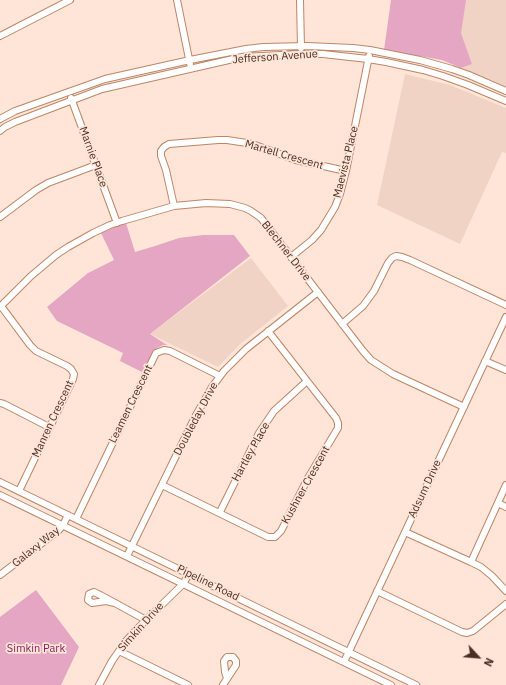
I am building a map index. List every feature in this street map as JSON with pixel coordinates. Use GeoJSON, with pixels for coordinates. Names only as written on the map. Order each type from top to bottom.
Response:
{"type":"FeatureCollection","features":[{"type":"Feature","properties":{"kind":"street"},"geometry":{"type":"LineString","coordinates":[[0,36],[70,0]]}},
{"type":"Feature","properties":{"kind":"street"},"geometry":{"type":"LineString","coordinates":[[177,0],[191,68]]}},
{"type":"Feature","properties":{"kind":"street"},"geometry":{"type":"LineString","coordinates":[[300,0],[301,54]]}},
{"type":"Feature","properties":{"kind":"street","name":"Jefferson Avenue"},"geometry":{"type":"LineString","coordinates":[[0,119],[15,111],[105,79],[190,60],[263,47],[301,46],[370,50],[436,64],[469,75],[506,91]]}},
{"type":"Feature","properties":{"kind":"street","name":"Maevista Place"},"geometry":{"type":"LineString","coordinates":[[291,257],[322,230],[328,221],[340,194],[370,50]]}},
{"type":"Feature","properties":{"kind":"street","name":"Jefferson Avenue"},"geometry":{"type":"LineString","coordinates":[[0,131],[15,122],[102,89],[242,57],[323,54],[368,59],[439,75],[506,101]]}},
{"type":"Feature","properties":{"kind":"street"},"geometry":{"type":"LineString","coordinates":[[436,64],[439,75]]}},
{"type":"Feature","properties":{"kind":"street","name":"Marnie Place"},"geometry":{"type":"LineString","coordinates":[[68,92],[117,223]]}},
{"type":"Feature","properties":{"kind":"street","name":"Martell Crescent"},"geometry":{"type":"LineString","coordinates":[[174,206],[166,170],[161,156],[161,151],[164,146],[169,144],[218,140],[247,143],[296,160],[346,171]]}},
{"type":"Feature","properties":{"kind":"street"},"geometry":{"type":"LineString","coordinates":[[0,217],[36,190],[48,183],[96,165]]}},
{"type":"Feature","properties":{"kind":"street","name":"Blechner Drive"},"geometry":{"type":"LineString","coordinates":[[0,307],[31,276],[56,255],[93,233],[117,223],[174,206],[222,203],[230,204],[245,208],[261,218],[366,355],[393,374],[464,407]]}},
{"type":"Feature","properties":{"kind":"street"},"geometry":{"type":"LineString","coordinates":[[342,324],[363,306],[374,291],[388,263],[396,256],[402,256],[506,304]]}},
{"type":"Feature","properties":{"kind":"street","name":"Doubleday Drive"},"geometry":{"type":"LineString","coordinates":[[127,556],[195,417],[205,398],[220,376],[246,348],[318,292]]}},
{"type":"Feature","properties":{"kind":"street","name":"Manren Crescent"},"geometry":{"type":"LineString","coordinates":[[0,307],[36,351],[67,366],[74,374],[73,379],[19,491]]}},
{"type":"Feature","properties":{"kind":"street","name":"Adsum Drive"},"geometry":{"type":"LineString","coordinates":[[344,662],[506,317]]}},
{"type":"Feature","properties":{"kind":"street","name":"Kushner Crescent"},"geometry":{"type":"LineString","coordinates":[[162,485],[220,512],[268,537],[275,537],[281,531],[308,478],[338,428],[338,423],[336,418],[268,331]]}},
{"type":"Feature","properties":{"kind":"street","name":"Leamen Crescent"},"geometry":{"type":"LineString","coordinates":[[76,519],[156,353],[164,350],[170,351],[220,376]]}},
{"type":"Feature","properties":{"kind":"street"},"geometry":{"type":"LineString","coordinates":[[485,361],[506,370]]}},
{"type":"Feature","properties":{"kind":"street","name":"Hartley Place"},"geometry":{"type":"LineString","coordinates":[[220,512],[259,433],[274,412],[307,380]]}},
{"type":"Feature","properties":{"kind":"street"},"geometry":{"type":"LineString","coordinates":[[0,403],[49,427]]}},
{"type":"Feature","properties":{"kind":"street","name":"Pipeline Road"},"geometry":{"type":"LineString","coordinates":[[0,482],[416,685]]}},
{"type":"Feature","properties":{"kind":"street"},"geometry":{"type":"LineString","coordinates":[[471,562],[506,485]]}},
{"type":"Feature","properties":{"kind":"street","name":"Pipeline Road"},"geometry":{"type":"LineString","coordinates":[[0,495],[391,685]]}},
{"type":"Feature","properties":{"kind":"street"},"geometry":{"type":"LineString","coordinates":[[498,503],[506,507]]}},
{"type":"Feature","properties":{"kind":"street","name":"Galaxy Way"},"geometry":{"type":"LineString","coordinates":[[0,575],[57,532],[63,525],[68,515]]}},
{"type":"Feature","properties":{"kind":"street"},"geometry":{"type":"LineString","coordinates":[[405,532],[471,562],[492,576],[506,591]]}},
{"type":"Feature","properties":{"kind":"street","name":"Simkin Drive"},"geometry":{"type":"LineString","coordinates":[[99,685],[112,661],[129,637],[183,584],[189,574]]}},
{"type":"Feature","properties":{"kind":"street"},"geometry":{"type":"LineString","coordinates":[[377,591],[462,632],[467,633],[473,631],[506,604]]}},
{"type":"Feature","properties":{"kind":"street"},"geometry":{"type":"LineString","coordinates":[[115,603],[146,620]]}},
{"type":"Feature","properties":{"kind":"street"},"geometry":{"type":"LineString","coordinates":[[119,651],[188,685]]}},
{"type":"Feature","properties":{"kind":"street"},"geometry":{"type":"LineString","coordinates":[[223,685],[227,678]]}},
{"type":"Feature","properties":{"kind":"shaded area"},"geometry":{"type":"Polygon","coordinates":[[[460,0],[506,0],[506,88],[461,68],[472,64],[455,16],[460,0]]]}},
{"type":"Feature","properties":{"kind":"shaded area"},"geometry":{"type":"Polygon","coordinates":[[[405,74],[450,85],[506,108],[506,153],[502,152],[460,244],[377,205],[405,74]]]}},
{"type":"Feature","properties":{"kind":"shaded area"},"geometry":{"type":"Polygon","coordinates":[[[251,258],[288,306],[239,345],[218,367],[150,334],[251,258]]]}},
{"type":"Feature","properties":{"kind":"green space"},"geometry":{"type":"Polygon","coordinates":[[[391,0],[466,0],[461,33],[472,64],[461,68],[442,60],[384,50],[391,0]]]}},
{"type":"Feature","properties":{"kind":"green space"},"geometry":{"type":"Polygon","coordinates":[[[126,223],[135,252],[179,238],[203,235],[234,235],[250,256],[150,334],[167,345],[157,348],[144,373],[120,361],[123,353],[57,321],[47,307],[88,273],[114,260],[101,233],[126,223]]]}},
{"type":"Feature","properties":{"kind":"green space","name":"Simkin Park"},"geometry":{"type":"Polygon","coordinates":[[[36,590],[79,647],[61,685],[0,685],[0,617],[36,590]]]}}]}
